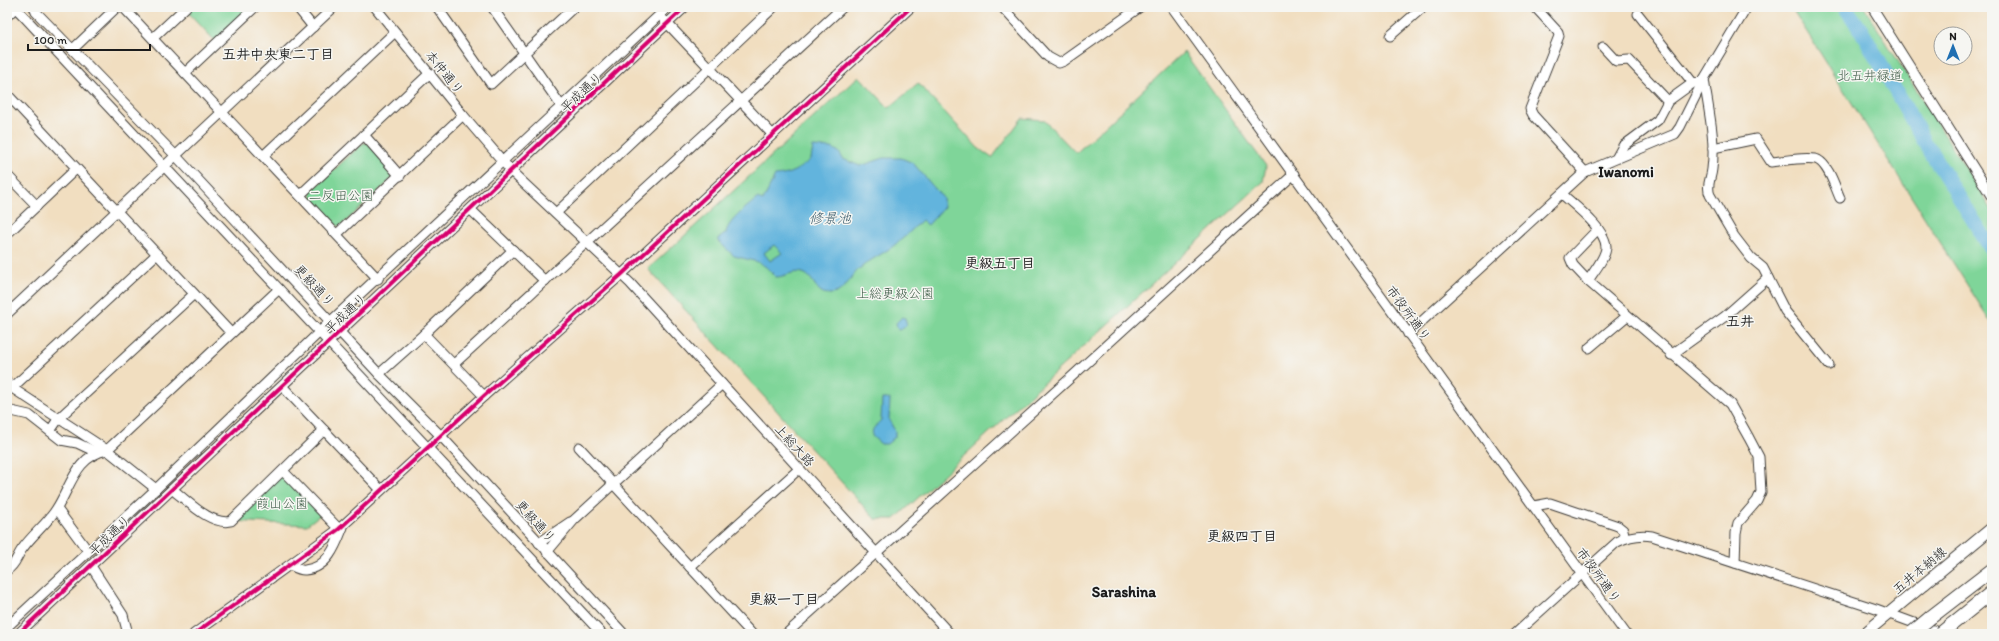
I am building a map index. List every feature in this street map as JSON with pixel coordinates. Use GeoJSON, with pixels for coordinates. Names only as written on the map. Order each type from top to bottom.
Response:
{"type":"FeatureCollection","features":[{"type":"Feature","properties":{"kind":"highway"},"geometry":{"type":"LineString","coordinates":[[1912,633],[1992,570]]}},
{"type":"Feature","properties":{"kind":"highway"},"geometry":{"type":"LineString","coordinates":[[1940,634],[1992,592]]}},
{"type":"Feature","properties":{"kind":"main road","name":"五井本納線"},"geometry":{"type":"LineString","coordinates":[[1864,634],[1992,528]]}},
{"type":"Feature","properties":{"kind":"street"},"geometry":{"type":"LineString","coordinates":[[7,16],[16,7],[602,634]]}},
{"type":"Feature","properties":{"kind":"street","name":"更級通り"},"geometry":{"type":"LineString","coordinates":[[34,7],[36,12],[176,156],[379,374],[441,436],[624,634]]}},
{"type":"Feature","properties":{"kind":"street"},"geometry":{"type":"LineString","coordinates":[[72,49],[117,7]]}},
{"type":"Feature","properties":{"kind":"street"},"geometry":{"type":"LineString","coordinates":[[123,7],[378,278]]}},
{"type":"Feature","properties":{"kind":"street"},"geometry":{"type":"LineString","coordinates":[[153,38],[186,7]]}},
{"type":"Feature","properties":{"kind":"street"},"geometry":{"type":"LineString","coordinates":[[185,73],[255,7]]}},
{"type":"Feature","properties":{"kind":"street"},"geometry":{"type":"LineString","coordinates":[[297,7],[313,27]]}},
{"type":"Feature","properties":{"kind":"street"},"geometry":{"type":"LineString","coordinates":[[7,314],[334,7]]}},
{"type":"Feature","properties":{"kind":"street","name":"本仲通り"},"geometry":{"type":"LineString","coordinates":[[375,7],[502,161],[556,213]]}},
{"type":"Feature","properties":{"kind":"street"},"geometry":{"type":"LineString","coordinates":[[437,7],[491,84],[525,53],[564,10],[574,7]]}},
{"type":"Feature","properties":{"kind":"street"},"geometry":{"type":"LineString","coordinates":[[492,7],[562,107]]}},
{"type":"Feature","properties":{"kind":"street","name":"平成通り"},"geometry":{"type":"LineString","coordinates":[[7,627],[156,489],[331,321],[668,7]]}},
{"type":"Feature","properties":{"kind":"street","name":"平成通り"},"geometry":{"type":"LineString","coordinates":[[18,634],[512,172],[685,7]]}},
{"type":"Feature","properties":{"kind":"street"},"geometry":{"type":"LineString","coordinates":[[556,213],[774,7]]}},
{"type":"Feature","properties":{"kind":"street"},"geometry":{"type":"LineString","coordinates":[[454,364],[588,244],[844,7]]}},
{"type":"Feature","properties":{"kind":"street"},"geometry":{"type":"LineString","coordinates":[[194,634],[342,527],[484,396],[621,275],[910,7]]}},
{"type":"Feature","properties":{"kind":"street"},"geometry":{"type":"LineString","coordinates":[[1002,7],[1048,57],[1059,63],[1140,7]]}},
{"type":"Feature","properties":{"kind":"street","name":"市役所通り"},"geometry":{"type":"LineString","coordinates":[[1172,7],[1626,634]]}},
{"type":"Feature","properties":{"kind":"street"},"geometry":{"type":"LineString","coordinates":[[1390,36],[1423,7]]}},
{"type":"Feature","properties":{"kind":"street"},"geometry":{"type":"LineString","coordinates":[[1535,7],[1558,32],[1559,36],[1530,109],[1533,115],[1585,172]]}},
{"type":"Feature","properties":{"kind":"street"},"geometry":{"type":"LineString","coordinates":[[1408,334],[1585,172],[1617,157],[1674,134],[1680,127],[1700,81],[1747,7]]}},
{"type":"Feature","properties":{"kind":"street"},"geometry":{"type":"LineString","coordinates":[[1872,7],[1992,197]]}},
{"type":"Feature","properties":{"kind":"street"},"geometry":{"type":"LineString","coordinates":[[1638,14],[1700,81],[1713,148],[1712,169],[1707,189],[1710,196],[1734,236],[1751,258],[1763,268],[1785,311],[1829,365]]}},
{"type":"Feature","properties":{"kind":"street"},"geometry":{"type":"LineString","coordinates":[[660,15],[772,134]]}},
{"type":"Feature","properties":{"kind":"street"},"geometry":{"type":"LineString","coordinates":[[263,156],[395,32]]}},
{"type":"Feature","properties":{"kind":"street"},"geometry":{"type":"LineString","coordinates":[[1603,47],[1616,61],[1629,60],[1668,101]]}},
{"type":"Feature","properties":{"kind":"street"},"geometry":{"type":"LineString","coordinates":[[300,195],[430,73]]}},
{"type":"Feature","properties":{"kind":"street"},"geometry":{"type":"LineString","coordinates":[[1617,157],[1623,146],[1658,120],[1668,101],[1700,81]]}},
{"type":"Feature","properties":{"kind":"street"},"geometry":{"type":"LineString","coordinates":[[7,94],[232,333]]}},
{"type":"Feature","properties":{"kind":"street"},"geometry":{"type":"LineString","coordinates":[[337,234],[463,115]]}},
{"type":"Feature","properties":{"kind":"street"},"geometry":{"type":"LineString","coordinates":[[364,135],[400,176]]}},
{"type":"Feature","properties":{"kind":"street"},"geometry":{"type":"LineString","coordinates":[[1713,148],[1756,139],[1771,162],[1811,158],[1818,160],[1826,169],[1840,198]]}},
{"type":"Feature","properties":{"kind":"street"},"geometry":{"type":"LineString","coordinates":[[7,234],[76,169]]}},
{"type":"Feature","properties":{"kind":"street"},"geometry":{"type":"LineString","coordinates":[[786,634],[877,554],[1294,174]]}},
{"type":"Feature","properties":{"kind":"street"},"geometry":{"type":"LineString","coordinates":[[7,175],[37,206]]}},
{"type":"Feature","properties":{"kind":"street"},"geometry":{"type":"LineString","coordinates":[[1562,194],[1598,229],[1605,240],[1606,248],[1588,281]]}},
{"type":"Feature","properties":{"kind":"street"},"geometry":{"type":"LineString","coordinates":[[471,210],[545,281]]}},
{"type":"Feature","properties":{"kind":"street","name":"上総大路"},"geometry":{"type":"LineString","coordinates":[[556,213],[621,275],[950,634]]}},
{"type":"Feature","properties":{"kind":"street"},"geometry":{"type":"LineString","coordinates":[[1598,229],[1570,258],[1573,265],[1588,281],[1671,355],[1730,404],[1759,457],[1760,492],[1757,501],[1738,523],[1734,563]]}},
{"type":"Feature","properties":{"kind":"street"},"geometry":{"type":"LineString","coordinates":[[379,374],[424,334],[513,250]]}},
{"type":"Feature","properties":{"kind":"street"},"geometry":{"type":"LineString","coordinates":[[156,489],[107,450],[10,385],[157,254]]}},
{"type":"Feature","properties":{"kind":"street"},"geometry":{"type":"LineString","coordinates":[[1671,355],[1724,317],[1768,278]]}},
{"type":"Feature","properties":{"kind":"street"},"geometry":{"type":"LineString","coordinates":[[7,570],[12,568],[22,548],[57,509],[74,473],[96,452],[107,450],[279,289]]}},
{"type":"Feature","properties":{"kind":"street"},"geometry":{"type":"LineString","coordinates":[[50,431],[59,418],[194,294]]}},
{"type":"Feature","properties":{"kind":"street"},"geometry":{"type":"LineString","coordinates":[[1589,348],[1627,316]]}},
{"type":"Feature","properties":{"kind":"street"},"geometry":{"type":"LineString","coordinates":[[424,334],[484,396]]}},
{"type":"Feature","properties":{"kind":"street"},"geometry":{"type":"LineString","coordinates":[[547,552],[574,520],[722,384]]}},
{"type":"Feature","properties":{"kind":"street"},"geometry":{"type":"LineString","coordinates":[[283,387],[381,490]]}},
{"type":"Feature","properties":{"kind":"street"},"geometry":{"type":"LineString","coordinates":[[7,410],[29,415],[61,440],[78,444],[96,452]]}},
{"type":"Feature","properties":{"kind":"street"},"geometry":{"type":"LineString","coordinates":[[172,490],[211,518],[225,523],[232,521],[324,430]]}},
{"type":"Feature","properties":{"kind":"street"},"geometry":{"type":"LineString","coordinates":[[579,447],[752,634]]}},
{"type":"Feature","properties":{"kind":"street"},"geometry":{"type":"LineString","coordinates":[[690,567],[799,469]]}},
{"type":"Feature","properties":{"kind":"street"},"geometry":{"type":"LineString","coordinates":[[283,471],[342,527]]}},
{"type":"Feature","properties":{"kind":"street"},"geometry":{"type":"LineString","coordinates":[[1534,506],[1550,503],[1618,526],[1623,530],[1625,538]]}},
{"type":"Feature","properties":{"kind":"street"},"geometry":{"type":"LineString","coordinates":[[57,509],[88,551]]}},
{"type":"Feature","properties":{"kind":"street"},"geometry":{"type":"LineString","coordinates":[[539,543],[574,520]]}},
{"type":"Feature","properties":{"kind":"street"},"geometry":{"type":"LineString","coordinates":[[290,565],[304,571],[319,566],[329,556],[335,547],[342,527]]}},
{"type":"Feature","properties":{"kind":"street"},"geometry":{"type":"LineString","coordinates":[[1515,634],[1617,542],[1625,538],[1643,535],[1652,536],[1888,614],[1947,629]]}},
{"type":"Feature","properties":{"kind":"street"},"geometry":{"type":"LineString","coordinates":[[320,544],[335,547]]}},
{"type":"Feature","properties":{"kind":"street"},"geometry":{"type":"LineString","coordinates":[[320,544],[329,556]]}},
{"type":"Feature","properties":{"kind":"street"},"geometry":{"type":"LineString","coordinates":[[91,566],[123,615],[128,634]]}},
{"type":"Feature","properties":{"kind":"green space"},"geometry":{"type":"Polygon","coordinates":[[[193,7],[250,7],[215,41],[188,12],[193,7]]]}},
{"type":"Feature","properties":{"kind":"green space","name":"北五井緑道"},"geometry":{"type":"Polygon","coordinates":[[[1791,7],[1864,7],[1992,210],[1992,324],[1791,7]]]}},
{"type":"Feature","properties":{"kind":"green space","name":"上総更級公園"},"geometry":{"type":"Polygon","coordinates":[[[1184,52],[1266,166],[1263,182],[895,519],[875,519],[648,269],[859,76],[889,108],[918,83],[978,148],[992,158],[1022,118],[1044,120],[1076,153],[1184,52]]]}},
{"type":"Feature","properties":{"kind":"green space","name":"二反田公園"},"geometry":{"type":"Polygon","coordinates":[[[363,143],[368,143],[394,173],[394,177],[341,226],[337,226],[312,197],[310,192],[363,143]]]}},
{"type":"Feature","properties":{"kind":"green space","name":"葭山公園"},"geometry":{"type":"Polygon","coordinates":[[[283,471],[320,515],[307,525],[232,521],[283,471]]]}},
{"type":"Feature","properties":{"kind":"water","name":"修景池"},"geometry":{"type":"Polygon","coordinates":[[[813,147],[832,148],[839,152],[843,159],[860,166],[884,158],[901,158],[913,163],[943,198],[944,207],[928,225],[922,220],[896,244],[859,269],[843,288],[830,294],[821,292],[810,278],[803,273],[796,272],[776,277],[766,267],[758,262],[734,256],[717,240],[726,233],[734,219],[749,205],[758,198],[763,201],[775,176],[794,171],[811,159],[813,147]],[[774,245],[764,253],[770,261],[782,253],[774,245]]]}},
{"type":"Feature","properties":{"kind":"water"},"geometry":{"type":"Polygon","coordinates":[[[902,317],[905,318],[907,325],[898,330],[896,323],[902,317]]]}},
{"type":"Feature","properties":{"kind":"water"},"geometry":{"type":"Polygon","coordinates":[[[882,399],[890,399],[889,420],[895,431],[895,437],[887,444],[881,444],[872,436],[873,429],[881,420],[882,399]]]}},
{"type":"Feature","properties":{"kind":"waterway"},"geometry":{"type":"LineString","coordinates":[[1845,7],[1861,30],[1927,146],[1992,250]]}},
{"type":"Feature","properties":{"kind":"cycle path"},"geometry":{"type":"LineString","coordinates":[[18,634],[685,7]]}},
{"type":"Feature","properties":{"kind":"cycle path"},"geometry":{"type":"LineString","coordinates":[[194,634],[339,529],[484,396],[621,275],[911,7]]}},
{"type":"Feature","properties":{"kind":"district","name":"五井中央東二丁目"},"geometry":{"type":"Point","coordinates":[278,54]}},
{"type":"Feature","properties":{"kind":"district","name":"Iwanomi"},"geometry":{"type":"Point","coordinates":[1626,172]}},
{"type":"Feature","properties":{"kind":"district","name":"更級五丁目"},"geometry":{"type":"Point","coordinates":[1000,263]}},
{"type":"Feature","properties":{"kind":"district","name":"五井"},"geometry":{"type":"Point","coordinates":[1740,321]}},
{"type":"Feature","properties":{"kind":"district","name":"更級四丁目"},"geometry":{"type":"Point","coordinates":[1242,536]}},
{"type":"Feature","properties":{"kind":"district","name":"Sarashina"},"geometry":{"type":"Point","coordinates":[1124,592]}},
{"type":"Feature","properties":{"kind":"district","name":"更級一丁目"},"geometry":{"type":"Point","coordinates":[784,599]}}]}
